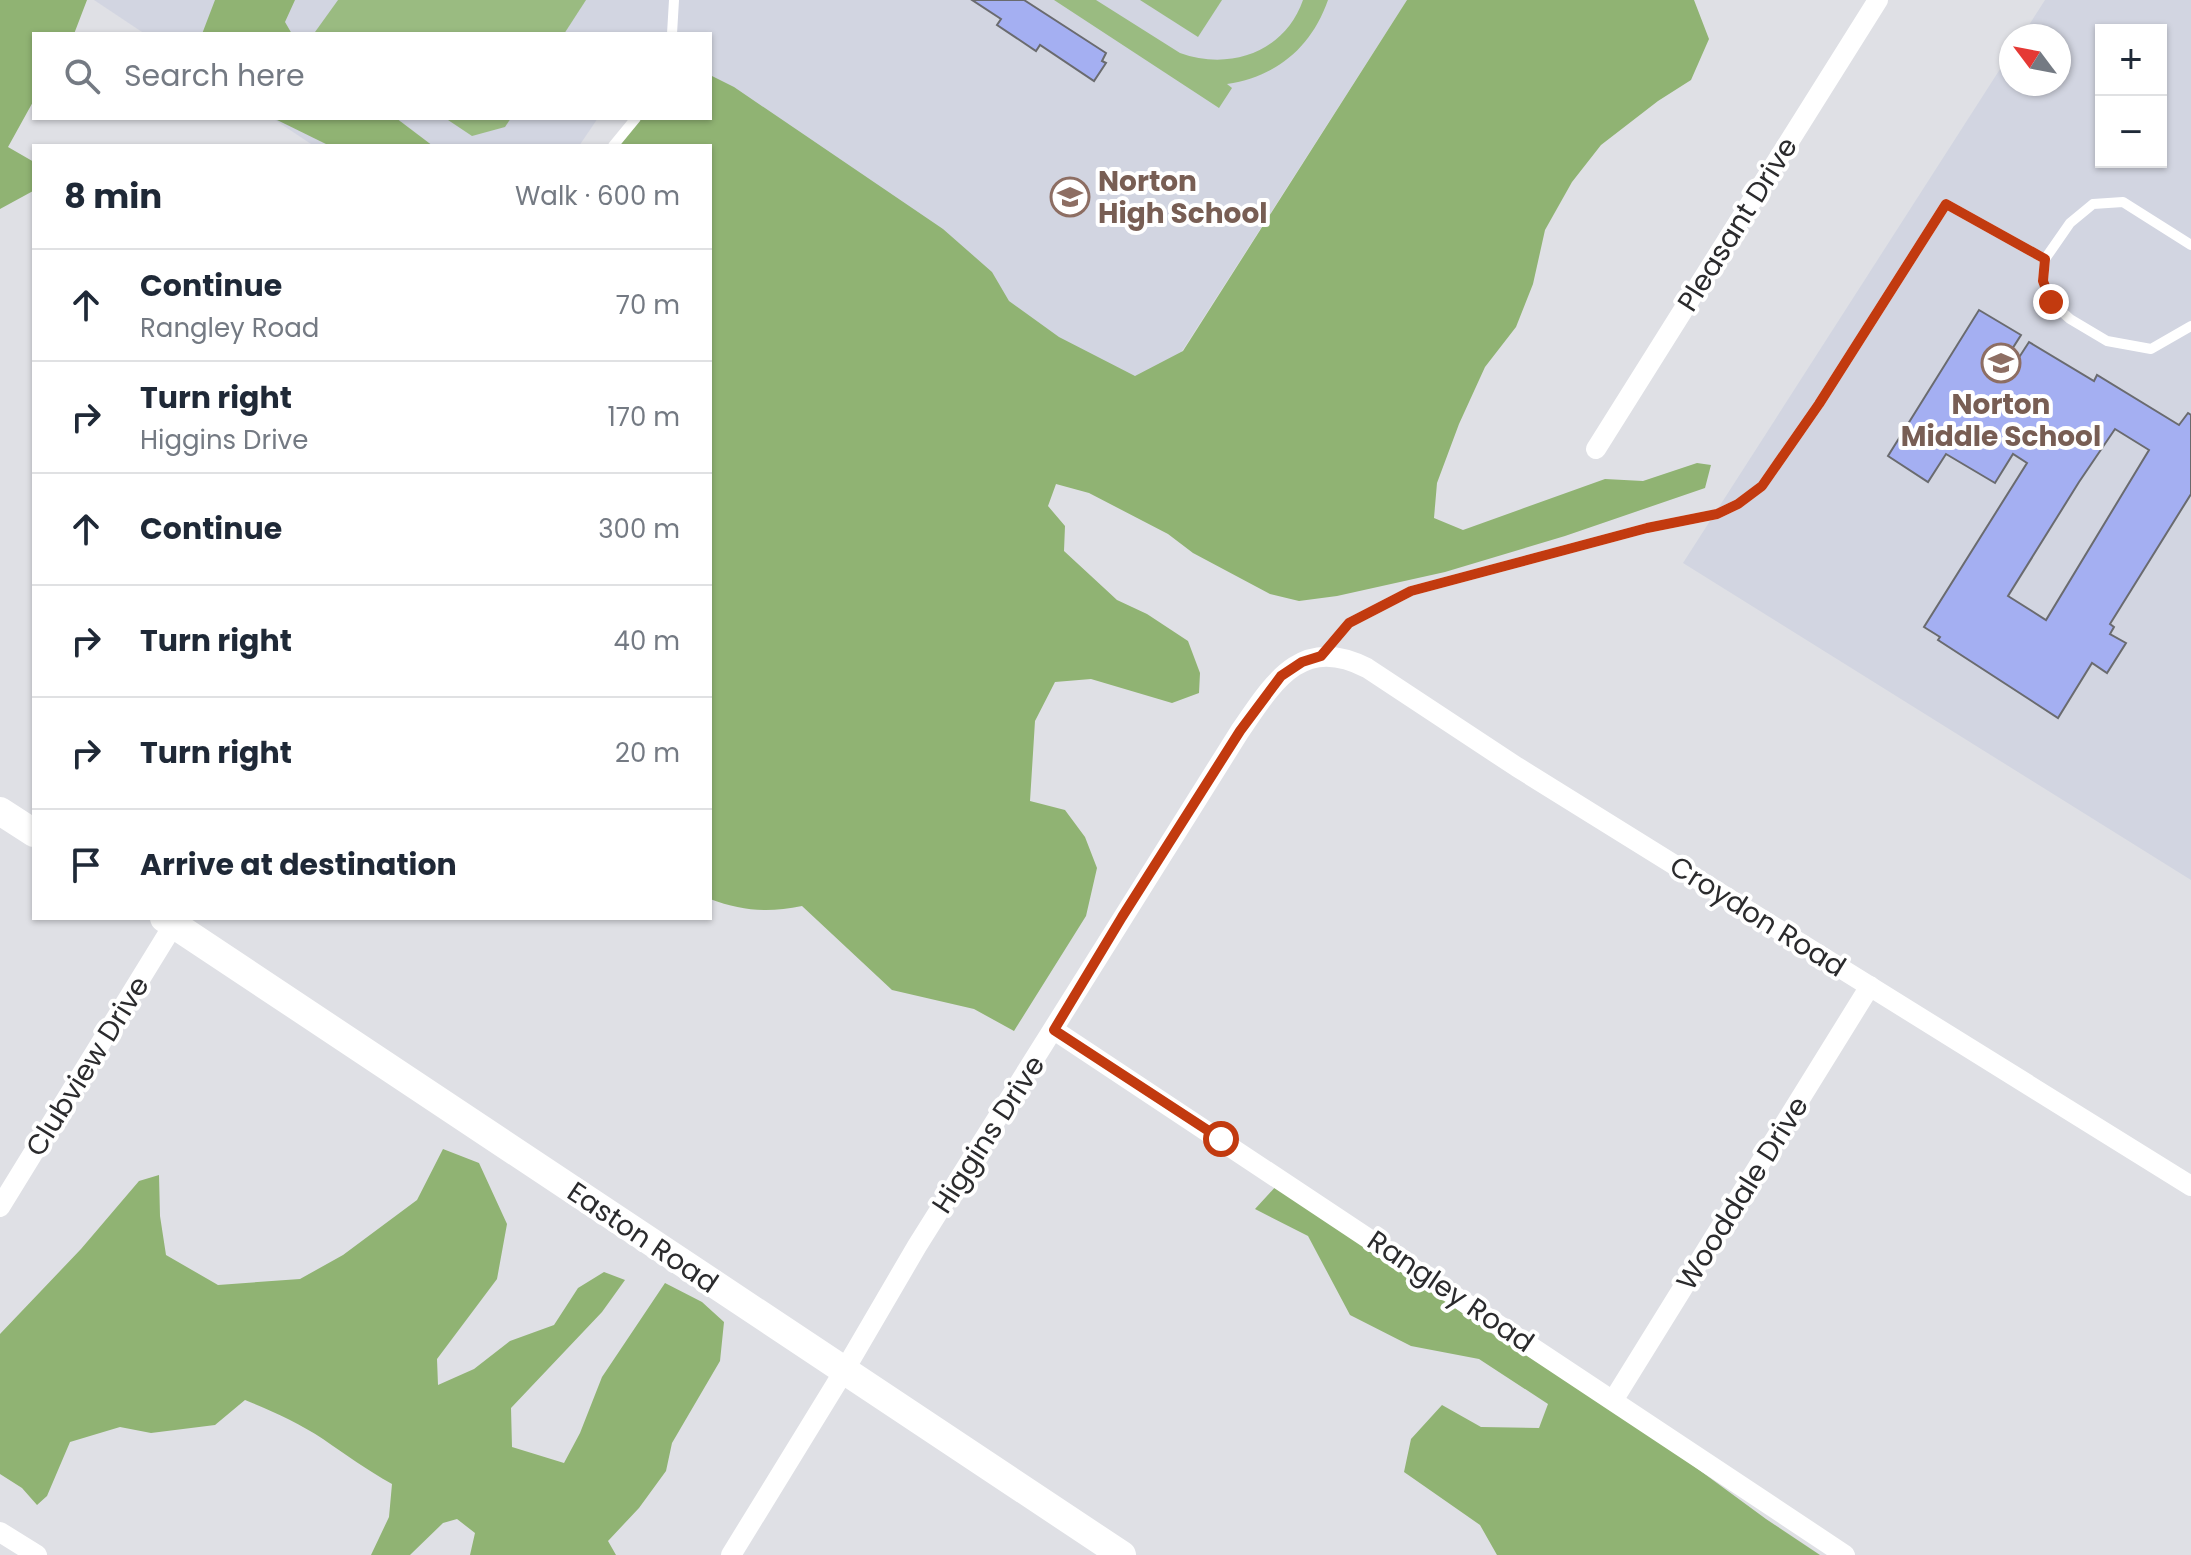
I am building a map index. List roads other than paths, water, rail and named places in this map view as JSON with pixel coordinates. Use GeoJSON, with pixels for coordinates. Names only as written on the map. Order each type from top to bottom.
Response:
{"type":"FeatureCollection","features":[{"type":"Feature","properties":{"kind":"street","name":"Pleasant Drive"},"geometry":{"type":"LineString","coordinates":[[1596,449],[1878,0]]}},
{"type":"Feature","properties":{"kind":"street","name":"Croydon Road"},"geometry":{"type":"LineString","coordinates":[[1321,656],[1345,659],[1367,668],[1517,767],[2191,1186]]}},
{"type":"Feature","properties":{"kind":"street","name":"Higgins Drive"},"geometry":{"type":"LineString","coordinates":[[731,1555],[917,1246],[1122,917],[1271,687],[1291,668],[1321,656]]}},
{"type":"Feature","properties":{"kind":"street"},"geometry":{"type":"LineString","coordinates":[[0,811],[32,832]]}},
{"type":"Feature","properties":{"kind":"street","name":"Clubview Drive"},"geometry":{"type":"LineString","coordinates":[[0,1207],[169,921]]}},
{"type":"Feature","properties":{"kind":"street","name":"Easton Road"},"geometry":{"type":"LineString","coordinates":[[169,921],[1122,1555]]}},
{"type":"Feature","properties":{"kind":"street","name":"Wooddale Drive"},"geometry":{"type":"LineString","coordinates":[[1614,1399],[1870,986]]}},
{"type":"Feature","properties":{"kind":"street","name":"Rangley Road"},"geometry":{"type":"LineString","coordinates":[[1054,1030],[1845,1555]]}},
{"type":"Feature","properties":{"kind":"street"},"geometry":{"type":"LineString","coordinates":[[0,1532],[37,1555]]}},
{"type":"Feature","properties":{"kind":"lane"},"geometry":{"type":"LineString","coordinates":[[672,32],[674,0]]}},
{"type":"Feature","properties":{"kind":"lane"},"geometry":{"type":"LineString","coordinates":[[615,144],[634,120]]}},
{"type":"Feature","properties":{"kind":"lane"},"geometry":{"type":"LineString","coordinates":[[2191,245],[2123,202],[2093,204],[2070,223],[2045,259],[2043,281],[2051,302],[2070,319],[2107,341],[2151,349],[2191,326]]}},
{"type":"Feature","properties":{"kind":"lane"},"geometry":{"type":"LineString","coordinates":[[1321,656],[1349,623],[1411,591],[1647,528],[1717,514],[1750,495],[1762,486],[1819,404],[1946,204],[2045,259]]}},
{"type":"Feature","properties":{"kind":"place","name":"Norton High School"},"geometry":{"type":"Point","coordinates":[1070,197]}},
{"type":"Feature","properties":{"kind":"place","name":"Norton Middle School"},"geometry":{"type":"Point","coordinates":[2001,363]}}]}
